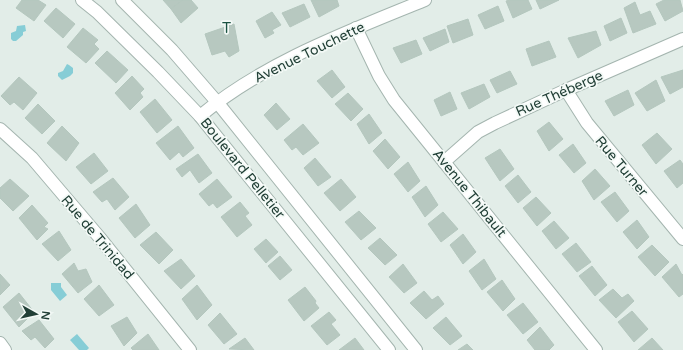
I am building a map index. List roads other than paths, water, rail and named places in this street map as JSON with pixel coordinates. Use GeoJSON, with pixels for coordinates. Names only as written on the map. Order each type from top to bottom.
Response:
{"type":"FeatureCollection","features":[{"type":"Feature","properties":{"kind":"street","name":"Boulevard Pelletier"},"geometry":{"type":"LineString","coordinates":[[82,0],[97,12],[200,116],[389,350]]}},
{"type":"Feature","properties":{"kind":"street","name":"Boulevard Pelletier"},"geometry":{"type":"LineString","coordinates":[[122,0],[172,50],[217,102],[416,350]]}},
{"type":"Feature","properties":{"kind":"street","name":"Avenue Touchette"},"geometry":{"type":"LineString","coordinates":[[200,116],[217,102],[278,64],[356,28],[425,0]]}},
{"type":"Feature","properties":{"kind":"street","name":"Avenue Thibault"},"geometry":{"type":"LineString","coordinates":[[356,28],[379,76],[394,100],[596,350]]}},
{"type":"Feature","properties":{"kind":"street","name":"Rue Théberge"},"geometry":{"type":"LineString","coordinates":[[444,162],[478,132],[495,122],[683,39]]}},
{"type":"Feature","properties":{"kind":"street","name":"Rue Turner"},"geometry":{"type":"LineString","coordinates":[[566,90],[587,123],[683,239]]}},
{"type":"Feature","properties":{"kind":"street","name":"Rue de Trinidad"},"geometry":{"type":"LineString","coordinates":[[0,129],[32,158],[100,238],[190,350]]}},
{"type":"Feature","properties":{"kind":"street"},"geometry":{"type":"LineString","coordinates":[[0,343],[5,350]]}},
{"type":"Feature","properties":{"kind":"water"},"geometry":{"type":"Polygon","coordinates":[[[25,25],[26,31],[23,32],[23,35],[16,41],[13,41],[11,39],[11,33],[16,31],[17,26],[25,25]]]}},
{"type":"Feature","properties":{"kind":"water"},"geometry":{"type":"Polygon","coordinates":[[[67,64],[73,68],[73,73],[62,80],[58,76],[58,73],[63,71],[67,64]]]}},
{"type":"Feature","properties":{"kind":"water"},"geometry":{"type":"Polygon","coordinates":[[[51,283],[61,283],[61,287],[67,295],[60,301],[51,290],[51,283]]]}},
{"type":"Feature","properties":{"kind":"water"},"geometry":{"type":"Polygon","coordinates":[[[77,334],[89,348],[87,350],[79,350],[70,340],[77,334]]]}},
{"type":"Feature","properties":{"kind":"district","name":"T"},"geometry":{"type":"Point","coordinates":[227,28]}}]}
